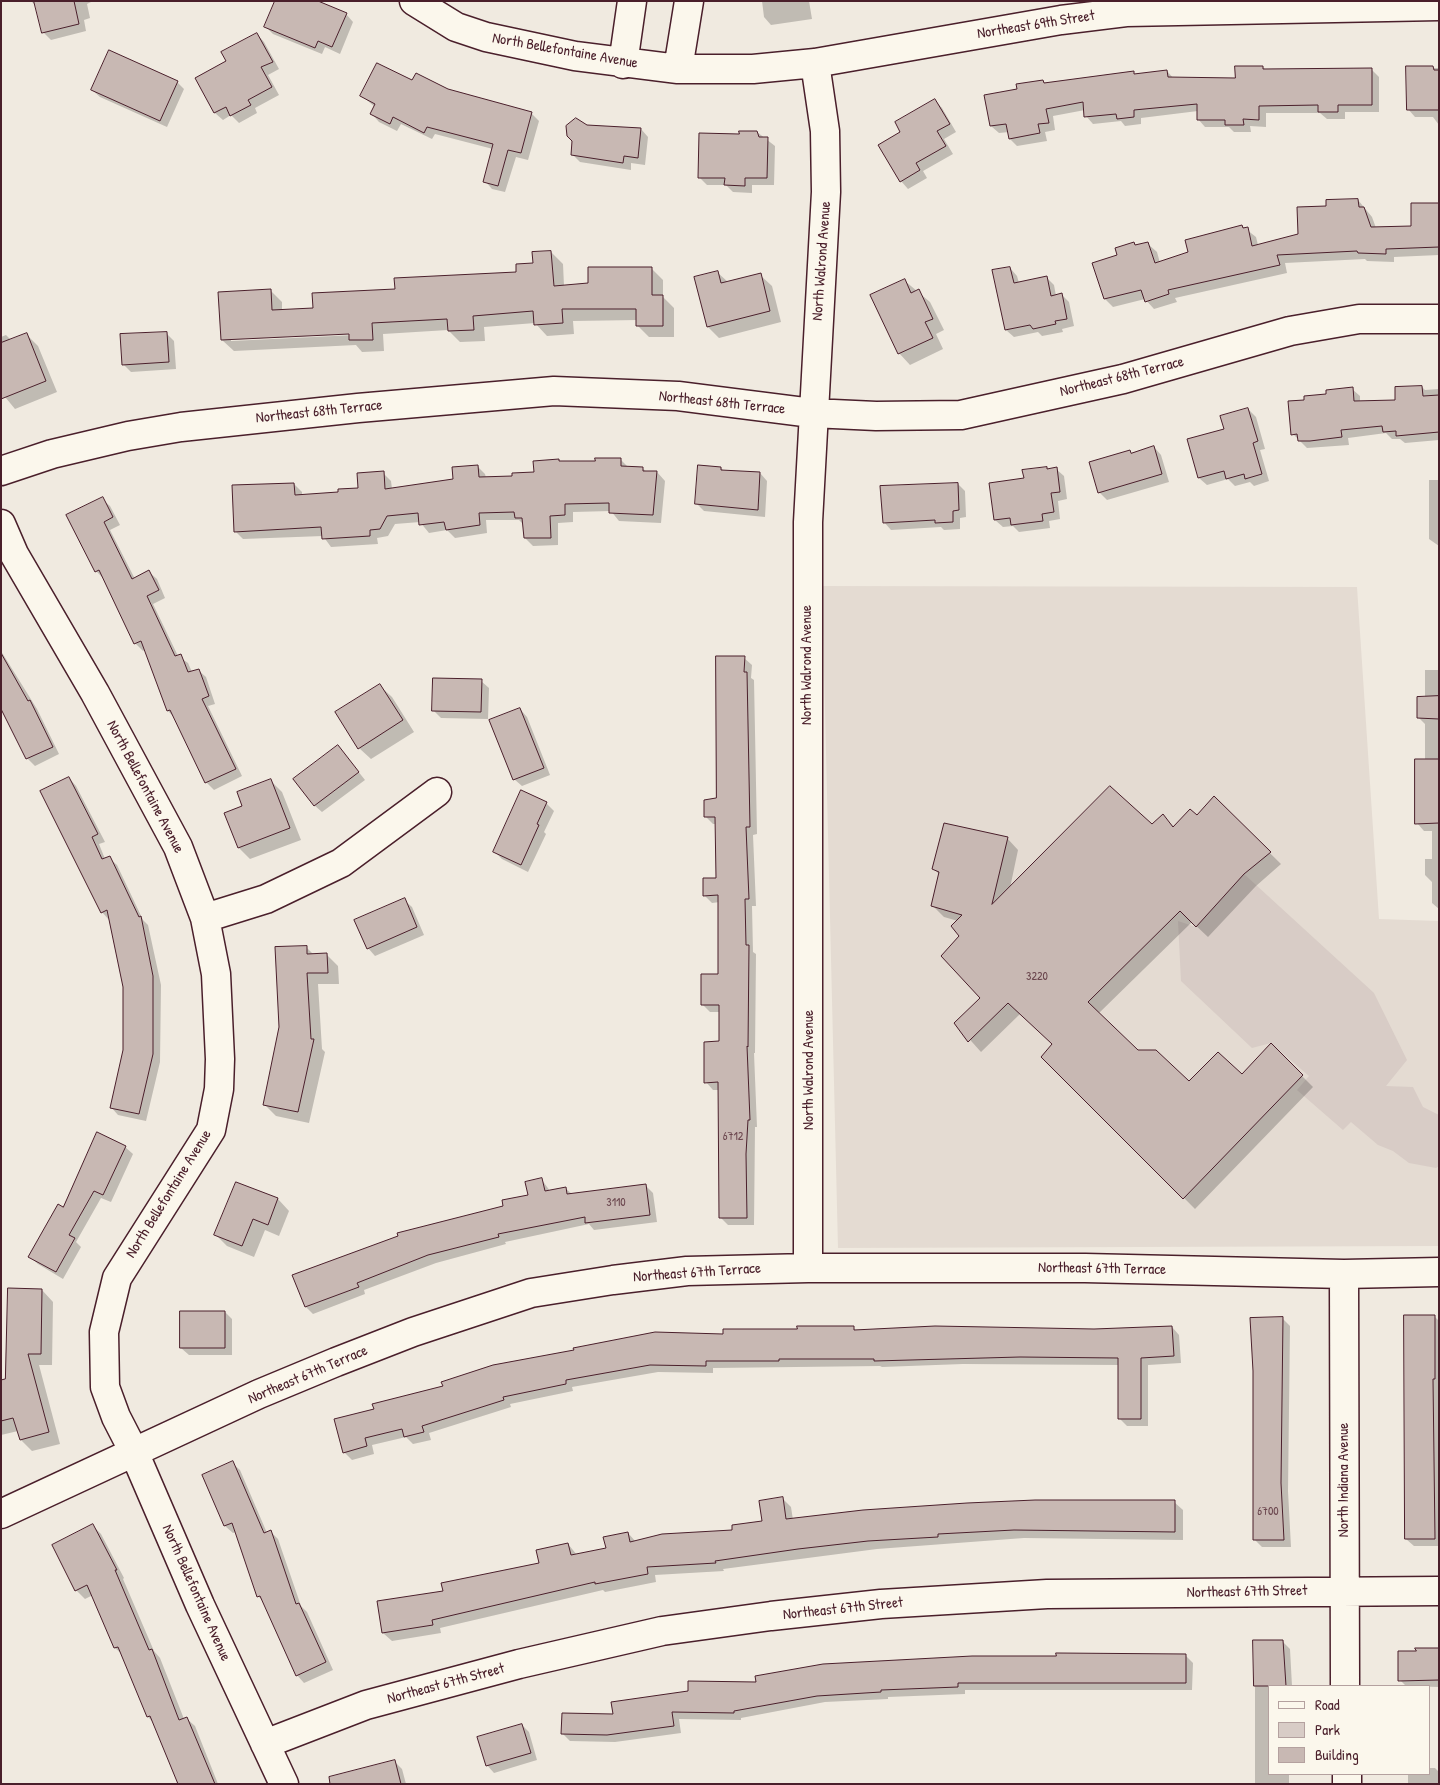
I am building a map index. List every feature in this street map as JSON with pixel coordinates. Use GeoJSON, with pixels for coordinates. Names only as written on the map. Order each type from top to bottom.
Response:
{"type":"FeatureCollection","features":[{"type":"Feature","properties":{"kind":"street","name":"North Bellefontaine Avenue"},"geometry":{"type":"LineString","coordinates":[[414,1],[456,27],[486,37],[623,64],[678,69],[753,69],[815,63]]}},
{"type":"Feature","properties":{"kind":"street"},"geometry":{"type":"LineString","coordinates":[[623,64],[632,1]]}},
{"type":"Feature","properties":{"kind":"street"},"geometry":{"type":"LineString","coordinates":[[678,69],[689,1]]}},
{"type":"Feature","properties":{"kind":"street","name":"Northeast 69th Street"},"geometry":{"type":"LineString","coordinates":[[815,63],[1061,20],[1126,12],[1439,6]]}},
{"type":"Feature","properties":{"kind":"street","name":"North Walrond Avenue"},"geometry":{"type":"LineString","coordinates":[[808,1268],[808,541],[812,413],[826,192],[826,131],[815,63]]}},
{"type":"Feature","properties":{"kind":"street","name":"Northeast 68th Terrace"},"geometry":{"type":"LineString","coordinates":[[1,471],[52,454],[128,436],[180,428],[358,408],[554,392],[678,396],[812,413],[876,416],[961,415],[1123,379],[1290,331],[1359,319],[1439,319]]}},
{"type":"Feature","properties":{"kind":"street","name":"North Bellefontaine Avenue"},"geometry":{"type":"LineString","coordinates":[[1,524],[14,554],[95,693],[178,847],[205,918],[216,974],[220,1058],[219,1089],[211,1130],[117,1278],[104,1332],[106,1387],[116,1417],[134,1452],[200,1605],[284,1784]]}},
{"type":"Feature","properties":{"kind":"street"},"geometry":{"type":"LineString","coordinates":[[205,918],[266,899],[341,862],[436,792]]}},
{"type":"Feature","properties":{"kind":"street","name":"Northeast 67th Terrace"},"geometry":{"type":"LineString","coordinates":[[1,1514],[134,1452],[336,1362],[413,1332],[531,1293],[687,1271],[808,1268],[1085,1268],[1344,1274],[1439,1272]]}},
{"type":"Feature","properties":{"kind":"street","name":"North Indiana Avenue"},"geometry":{"type":"LineString","coordinates":[[1344,1274],[1345,1685]]}},
{"type":"Feature","properties":{"kind":"street","name":"Northeast 67th Street"},"geometry":{"type":"LineString","coordinates":[[265,1744],[366,1705],[519,1664],[662,1631],[772,1616],[881,1604],[991,1596],[1439,1591]]}},
{"type":"Feature","properties":{"kind":"shaded area"},"geometry":{"type":"Polygon","coordinates":[[[822,586],[1357,587],[1379,919],[1439,921],[1439,1246],[838,1248],[822,586]]]}},
{"type":"Feature","properties":{"kind":"green space"},"geometry":{"type":"Polygon","coordinates":[[[1244,874],[1374,993],[1407,1060],[1386,1086],[1413,1087],[1423,1107],[1439,1115],[1439,1166],[1436,1168],[1409,1163],[1393,1151],[1378,1145],[1351,1122],[1343,1130],[1297,1090],[1309,1076],[1271,1043],[1252,1048],[1181,981],[1178,921],[1196,927],[1244,874]]]}},
{"type":"Feature","properties":{"kind":"building"},"geometry":{"type":"Polygon","coordinates":[[[34,1],[74,1],[79,24],[42,33],[34,1]]]}},
{"type":"Feature","properties":{"kind":"building"},"geometry":{"type":"Polygon","coordinates":[[[275,1],[318,1],[347,13],[332,47],[318,41],[315,48],[264,27],[275,1]]]}},
{"type":"Feature","properties":{"kind":"building"},"geometry":{"type":"Polygon","coordinates":[[[257,33],[273,62],[261,67],[272,87],[248,100],[251,105],[230,116],[226,107],[214,113],[195,78],[226,61],[221,52],[257,33]]]}},
{"type":"Feature","properties":{"kind":"building"},"geometry":{"type":"Polygon","coordinates":[[[109,50],[178,81],[160,121],[91,90],[109,50]]]}},
{"type":"Feature","properties":{"kind":"building"},"geometry":{"type":"Polygon","coordinates":[[[377,63],[412,80],[416,73],[448,89],[532,112],[521,153],[508,150],[498,186],[483,182],[493,144],[427,127],[424,133],[393,117],[390,124],[370,114],[375,104],[360,96],[377,63]]]}},
{"type":"Feature","properties":{"kind":"building"},"geometry":{"type":"Polygon","coordinates":[[[1235,66],[1263,66],[1263,69],[1372,68],[1372,105],[1338,105],[1338,112],[1318,112],[1318,105],[1259,106],[1259,120],[1243,119],[1244,125],[1225,125],[1225,120],[1197,120],[1197,104],[1134,110],[1134,117],[1117,119],[1116,114],[1084,117],[1083,102],[1046,109],[1049,123],[1038,124],[1040,133],[1009,139],[1006,124],[990,126],[984,95],[1017,89],[1016,84],[1043,80],[1044,83],[1134,71],[1134,74],[1167,70],[1168,77],[1235,78],[1235,66]]]}},
{"type":"Feature","properties":{"kind":"building"},"geometry":{"type":"Polygon","coordinates":[[[1406,66],[1433,66],[1434,70],[1439,70],[1439,110],[1407,110],[1406,66]]]}},
{"type":"Feature","properties":{"kind":"building"},"geometry":{"type":"Polygon","coordinates":[[[935,99],[950,124],[937,131],[946,146],[916,163],[920,170],[900,182],[878,145],[900,132],[895,122],[935,99]]]}},
{"type":"Feature","properties":{"kind":"building"},"geometry":{"type":"Polygon","coordinates":[[[576,118],[587,125],[641,128],[638,158],[624,156],[623,163],[571,155],[572,141],[567,136],[566,126],[576,118]]]}},
{"type":"Feature","properties":{"kind":"building"},"geometry":{"type":"Polygon","coordinates":[[[739,131],[757,131],[759,137],[768,137],[767,178],[745,178],[745,186],[724,185],[725,178],[698,178],[699,133],[739,134],[739,131]]]}},
{"type":"Feature","properties":{"kind":"building"},"geometry":{"type":"Polygon","coordinates":[[[1358,199],[1359,207],[1364,207],[1371,227],[1411,226],[1411,203],[1439,203],[1439,247],[1386,249],[1386,254],[1358,253],[1357,251],[1277,255],[1280,265],[1168,290],[1169,294],[1145,302],[1141,290],[1104,299],[1092,263],[1117,255],[1115,248],[1134,242],[1135,245],[1148,242],[1155,263],[1188,252],[1185,240],[1242,225],[1243,228],[1248,227],[1252,246],[1298,234],[1297,207],[1326,206],[1326,200],[1358,199]]]}},
{"type":"Feature","properties":{"kind":"building"},"geometry":{"type":"Polygon","coordinates":[[[551,251],[554,286],[588,283],[588,267],[652,267],[652,295],[663,295],[663,326],[636,326],[636,309],[562,309],[563,323],[534,325],[533,311],[473,316],[474,330],[448,331],[447,319],[372,323],[373,340],[349,340],[349,334],[221,340],[218,292],[271,289],[272,310],[313,308],[312,293],[395,289],[394,278],[516,272],[516,264],[533,263],[532,252],[551,251]]]}},
{"type":"Feature","properties":{"kind":"building"},"geometry":{"type":"Polygon","coordinates":[[[1010,267],[1014,283],[1047,276],[1051,296],[1062,293],[1067,319],[1055,321],[1056,324],[1033,329],[1030,325],[1005,330],[992,270],[1010,267]]]}},
{"type":"Feature","properties":{"kind":"building"},"geometry":{"type":"Polygon","coordinates":[[[718,271],[721,283],[761,273],[770,311],[707,327],[694,277],[718,271]]]}},
{"type":"Feature","properties":{"kind":"building"},"geometry":{"type":"Polygon","coordinates":[[[905,279],[911,293],[919,289],[933,319],[925,322],[933,338],[898,354],[870,295],[905,279]]]}},
{"type":"Feature","properties":{"kind":"building"},"geometry":{"type":"Polygon","coordinates":[[[167,332],[169,362],[122,365],[120,334],[167,332]]]}},
{"type":"Feature","properties":{"kind":"building"},"geometry":{"type":"Polygon","coordinates":[[[27,333],[46,381],[1,399],[1,343],[27,333]]]}},
{"type":"Feature","properties":{"kind":"building"},"geometry":{"type":"Polygon","coordinates":[[[1422,386],[1423,396],[1439,395],[1439,432],[1396,436],[1396,431],[1383,432],[1382,426],[1341,430],[1342,437],[1310,441],[1298,441],[1297,434],[1291,435],[1288,401],[1304,400],[1304,396],[1326,394],[1326,390],[1353,387],[1354,401],[1395,400],[1395,387],[1422,386]]]}},
{"type":"Feature","properties":{"kind":"building"},"geometry":{"type":"Polygon","coordinates":[[[1248,408],[1258,441],[1253,443],[1262,474],[1245,479],[1244,474],[1226,479],[1224,471],[1198,478],[1187,439],[1224,429],[1220,416],[1248,408]]]}},
{"type":"Feature","properties":{"kind":"building"},"geometry":{"type":"Polygon","coordinates":[[[1154,446],[1162,474],[1098,493],[1089,462],[1130,450],[1131,453],[1154,446]]]}},
{"type":"Feature","properties":{"kind":"building"},"geometry":{"type":"Polygon","coordinates":[[[595,458],[621,458],[621,466],[643,467],[643,471],[657,471],[653,515],[609,513],[609,503],[565,504],[565,515],[550,516],[551,538],[524,538],[522,518],[515,518],[514,512],[479,513],[480,525],[446,530],[444,522],[419,525],[418,513],[387,516],[380,529],[370,530],[370,536],[322,539],[321,527],[234,532],[232,485],[294,483],[295,495],[338,492],[338,489],[358,488],[357,473],[384,471],[385,489],[453,479],[452,467],[478,465],[479,477],[512,476],[512,473],[534,472],[533,461],[559,459],[559,461],[595,461],[595,458]]]}},
{"type":"Feature","properties":{"kind":"building"},"geometry":{"type":"Polygon","coordinates":[[[698,465],[721,467],[721,470],[760,472],[758,510],[695,504],[698,465]]]}},
{"type":"Feature","properties":{"kind":"building"},"geometry":{"type":"Polygon","coordinates":[[[1047,467],[1047,469],[1057,467],[1060,492],[1051,493],[1054,512],[1042,514],[1043,521],[1011,525],[1010,518],[994,520],[989,483],[1024,478],[1022,470],[1047,467]]]}},
{"type":"Feature","properties":{"kind":"building"},"geometry":{"type":"Polygon","coordinates":[[[958,483],[959,510],[953,511],[953,522],[935,523],[935,520],[883,523],[880,486],[958,483]]]}},
{"type":"Feature","properties":{"kind":"building"},"geometry":{"type":"Polygon","coordinates":[[[103,497],[113,517],[104,522],[132,579],[149,570],[159,590],[147,596],[175,656],[181,654],[188,672],[199,669],[209,696],[202,699],[236,769],[205,783],[170,710],[167,711],[141,641],[134,644],[99,570],[95,572],[66,515],[103,497]]]}},
{"type":"Feature","properties":{"kind":"building"},"geometry":{"type":"Polygon","coordinates":[[[1,653],[28,701],[30,700],[53,747],[26,759],[1,709],[1,653]]]}},
{"type":"Feature","properties":{"kind":"building"},"geometry":{"type":"Polygon","coordinates":[[[716,656],[745,656],[744,672],[747,672],[750,827],[746,827],[749,899],[745,899],[746,945],[749,945],[747,1046],[750,1120],[748,1120],[746,1154],[747,1218],[719,1218],[718,1082],[704,1083],[704,1042],[719,1041],[719,1005],[701,1005],[701,974],[718,974],[718,895],[703,896],[703,878],[716,878],[715,817],[704,817],[704,800],[716,798],[716,656]]]}},
{"type":"Feature","properties":{"kind":"building"},"geometry":{"type":"Polygon","coordinates":[[[433,678],[482,679],[481,712],[432,711],[433,678]]]}},
{"type":"Feature","properties":{"kind":"building"},"geometry":{"type":"Polygon","coordinates":[[[380,684],[403,720],[358,749],[335,712],[380,684]]]}},
{"type":"Feature","properties":{"kind":"building"},"geometry":{"type":"Polygon","coordinates":[[[1439,696],[1439,719],[1417,718],[1417,697],[1439,696]]]}},
{"type":"Feature","properties":{"kind":"building"},"geometry":{"type":"Polygon","coordinates":[[[520,708],[544,768],[513,780],[489,720],[520,708]]]}},
{"type":"Feature","properties":{"kind":"building"},"geometry":{"type":"Polygon","coordinates":[[[338,745],[359,772],[314,806],[293,779],[338,745]]]}},
{"type":"Feature","properties":{"kind":"building"},"geometry":{"type":"Polygon","coordinates":[[[1415,759],[1439,759],[1439,823],[1415,824],[1415,759]]]}},
{"type":"Feature","properties":{"kind":"building"},"geometry":{"type":"Polygon","coordinates":[[[69,777],[98,834],[92,837],[102,859],[110,856],[139,917],[141,916],[153,976],[153,1054],[139,1114],[110,1108],[123,1050],[123,987],[107,910],[101,913],[40,791],[69,777]]]}},
{"type":"Feature","properties":{"kind":"building"},"geometry":{"type":"Polygon","coordinates":[[[271,779],[290,828],[238,848],[224,813],[242,806],[237,792],[271,779]]]}},
{"type":"Feature","properties":{"kind":"building"},"geometry":{"type":"Polygon","coordinates":[[[1110,786],[1152,824],[1163,814],[1173,827],[1190,809],[1197,815],[1214,796],[1271,852],[1244,874],[1196,927],[1180,911],[1088,1002],[1138,1050],[1156,1050],[1189,1081],[1218,1052],[1242,1074],[1271,1043],[1303,1075],[1183,1199],[1041,1057],[1052,1044],[1008,1003],[968,1042],[954,1023],[980,998],[941,956],[959,936],[951,926],[962,915],[931,906],[939,872],[932,869],[944,823],[1008,837],[992,904],[1110,786]]]}},
{"type":"Feature","properties":{"kind":"building"},"geometry":{"type":"Polygon","coordinates":[[[521,790],[547,802],[521,865],[493,852],[521,790]]]}},
{"type":"Feature","properties":{"kind":"building"},"geometry":{"type":"Polygon","coordinates":[[[405,898],[417,927],[367,949],[354,920],[405,898]]]}},
{"type":"Feature","properties":{"kind":"building"},"geometry":{"type":"Polygon","coordinates":[[[307,946],[307,954],[327,953],[328,973],[307,973],[311,1039],[314,1039],[298,1112],[263,1105],[279,1027],[275,947],[307,946]]]}},
{"type":"Feature","properties":{"kind":"building"},"geometry":{"type":"Polygon","coordinates":[[[97,1132],[126,1146],[103,1195],[94,1191],[69,1235],[75,1238],[56,1272],[28,1257],[58,1204],[63,1207],[97,1132]]]}},
{"type":"Feature","properties":{"kind":"building"},"geometry":{"type":"Polygon","coordinates":[[[542,1178],[545,1191],[566,1187],[567,1194],[646,1184],[650,1215],[585,1223],[585,1217],[498,1234],[499,1237],[428,1255],[357,1283],[359,1287],[305,1307],[292,1275],[398,1236],[397,1233],[503,1206],[502,1200],[528,1195],[525,1182],[542,1178]]]}},
{"type":"Feature","properties":{"kind":"building"},"geometry":{"type":"Polygon","coordinates":[[[236,1182],[278,1198],[268,1225],[253,1219],[242,1246],[214,1235],[236,1182]]]}},
{"type":"Feature","properties":{"kind":"building"},"geometry":{"type":"Polygon","coordinates":[[[8,1288],[42,1289],[41,1354],[28,1354],[49,1432],[20,1440],[13,1418],[1,1421],[1,1380],[5,1379],[8,1288]]]}},
{"type":"Feature","properties":{"kind":"building"},"geometry":{"type":"Polygon","coordinates":[[[180,1311],[225,1311],[225,1348],[180,1348],[180,1311]]]}},
{"type":"Feature","properties":{"kind":"building"},"geometry":{"type":"Polygon","coordinates":[[[1404,1315],[1435,1315],[1435,1379],[1433,1379],[1435,1539],[1405,1539],[1404,1315]]]}},
{"type":"Feature","properties":{"kind":"building"},"geometry":{"type":"Polygon","coordinates":[[[1283,1317],[1281,1483],[1284,1540],[1253,1540],[1253,1371],[1250,1318],[1283,1317]]]}},
{"type":"Feature","properties":{"kind":"building"},"geometry":{"type":"Polygon","coordinates":[[[797,1326],[854,1326],[854,1330],[935,1326],[1094,1329],[1172,1326],[1174,1356],[1141,1358],[1141,1419],[1118,1419],[1118,1358],[1020,1357],[874,1361],[874,1359],[779,1359],[779,1361],[706,1361],[706,1366],[650,1365],[566,1380],[566,1384],[503,1397],[504,1400],[422,1426],[424,1432],[404,1437],[402,1429],[365,1438],[367,1446],[343,1453],[334,1419],[374,1409],[372,1404],[443,1386],[441,1382],[493,1365],[574,1350],[573,1348],[655,1332],[723,1334],[723,1329],[797,1329],[797,1326]]]}},
{"type":"Feature","properties":{"kind":"building"},"geometry":{"type":"Polygon","coordinates":[[[233,1461],[264,1533],[271,1530],[296,1604],[299,1603],[326,1662],[296,1676],[260,1596],[257,1597],[232,1523],[224,1526],[202,1475],[233,1461]]]}},
{"type":"Feature","properties":{"kind":"building"},"geometry":{"type":"Polygon","coordinates":[[[783,1497],[786,1519],[863,1510],[967,1503],[1035,1500],[1175,1500],[1175,1532],[1014,1530],[938,1534],[938,1537],[868,1541],[798,1549],[715,1561],[716,1563],[647,1567],[648,1574],[595,1584],[595,1582],[432,1620],[433,1625],[382,1633],[377,1601],[443,1591],[441,1583],[539,1563],[536,1550],[568,1543],[571,1555],[606,1548],[603,1537],[628,1532],[630,1542],[662,1534],[732,1530],[732,1525],[762,1521],[759,1501],[783,1497]]]}},
{"type":"Feature","properties":{"kind":"building"},"geometry":{"type":"Polygon","coordinates":[[[93,1524],[117,1570],[115,1570],[149,1650],[152,1649],[179,1720],[187,1717],[215,1784],[178,1784],[150,1716],[147,1717],[118,1647],[114,1648],[87,1585],[75,1591],[52,1545],[93,1524]]]}},
{"type":"Feature","properties":{"kind":"building"},"geometry":{"type":"Polygon","coordinates":[[[1253,1640],[1283,1640],[1286,1685],[1254,1686],[1253,1640]]]}},
{"type":"Feature","properties":{"kind":"building"},"geometry":{"type":"Polygon","coordinates":[[[1415,1648],[1439,1648],[1439,1680],[1398,1681],[1398,1651],[1416,1651],[1415,1648]]]}},
{"type":"Feature","properties":{"kind":"building"},"geometry":{"type":"Polygon","coordinates":[[[1056,1653],[1186,1654],[1186,1683],[958,1683],[958,1687],[881,1690],[881,1692],[817,1696],[734,1711],[734,1713],[672,1712],[674,1726],[607,1735],[561,1734],[562,1713],[613,1714],[611,1702],[688,1691],[688,1681],[756,1682],[755,1676],[823,1664],[972,1656],[1056,1656],[1056,1653]]]}},
{"type":"Feature","properties":{"kind":"building"},"geometry":{"type":"Polygon","coordinates":[[[522,1724],[531,1753],[486,1766],[477,1737],[522,1724]]]}},
{"type":"Feature","properties":{"kind":"building"},"geometry":{"type":"Polygon","coordinates":[[[395,1760],[401,1784],[330,1784],[329,1777],[395,1760]]]}}]}
